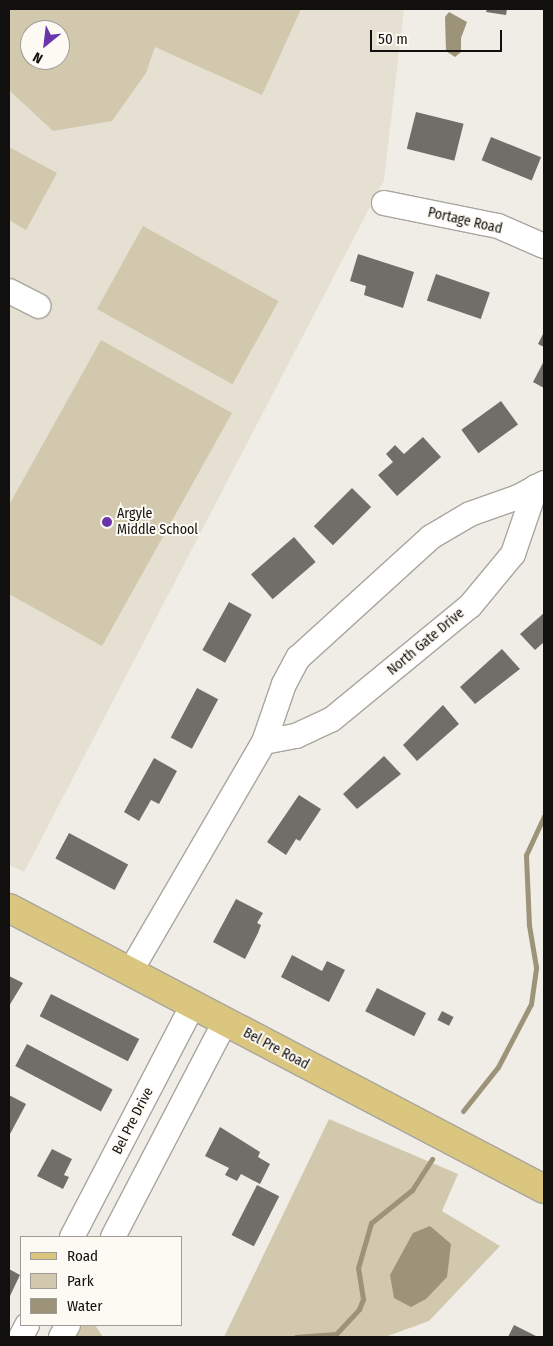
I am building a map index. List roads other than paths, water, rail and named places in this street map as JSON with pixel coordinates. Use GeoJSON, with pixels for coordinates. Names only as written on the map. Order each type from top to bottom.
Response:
{"type":"FeatureCollection","features":[{"type":"Feature","properties":{"kind":"main road","name":"Bel Pre Road"},"geometry":{"type":"LineString","coordinates":[[9,908],[544,1189]]}},
{"type":"Feature","properties":{"kind":"street","name":"Portage Road"},"geometry":{"type":"LineString","coordinates":[[384,203],[498,226],[544,246]]}},
{"type":"Feature","properties":{"kind":"street"},"geometry":{"type":"LineString","coordinates":[[9,292],[38,306]]}},
{"type":"Feature","properties":{"kind":"street","name":"North Gate Drive"},"geometry":{"type":"LineString","coordinates":[[264,742],[296,736],[331,720],[470,606],[513,554],[540,485]]}},
{"type":"Feature","properties":{"kind":"street","name":"North Gate Drive"},"geometry":{"type":"LineString","coordinates":[[130,972],[264,742],[284,684],[298,658],[431,537],[470,514],[540,485]]}},
{"type":"Feature","properties":{"kind":"street","name":"Bel Pre Drive"},"geometry":{"type":"LineString","coordinates":[[73,1236],[193,1005]]}},
{"type":"Feature","properties":{"kind":"street"},"geometry":{"type":"LineString","coordinates":[[114,1236],[226,1022]]}},
{"type":"Feature","properties":{"kind":"street"},"geometry":{"type":"LineString","coordinates":[[20,1337],[26,1326]]}},
{"type":"Feature","properties":{"kind":"street"},"geometry":{"type":"LineString","coordinates":[[61,1337],[67,1326]]}},
{"type":"Feature","properties":{"kind":"water"},"geometry":{"type":"Polygon","coordinates":[[[449,12],[467,22],[461,38],[461,52],[455,57],[446,51],[445,17],[449,12]]]}},
{"type":"Feature","properties":{"kind":"water"},"geometry":{"type":"Polygon","coordinates":[[[430,1226],[451,1244],[447,1277],[426,1299],[411,1307],[394,1298],[390,1275],[413,1233],[430,1226]]]}},
{"type":"Feature","properties":{"kind":"waterway"},"geometry":{"type":"LineString","coordinates":[[463,1111],[498,1067],[531,1004],[536,967],[529,925],[526,855],[544,816]]}},
{"type":"Feature","properties":{"kind":"waterway"},"geometry":{"type":"LineString","coordinates":[[296,1337],[336,1334],[359,1309],[363,1299],[358,1268],[371,1223],[412,1190],[432,1159]]}},
{"type":"Feature","properties":{"kind":"place","name":"Argyle Middle School"},"geometry":{"type":"Point","coordinates":[107,522]}}]}
